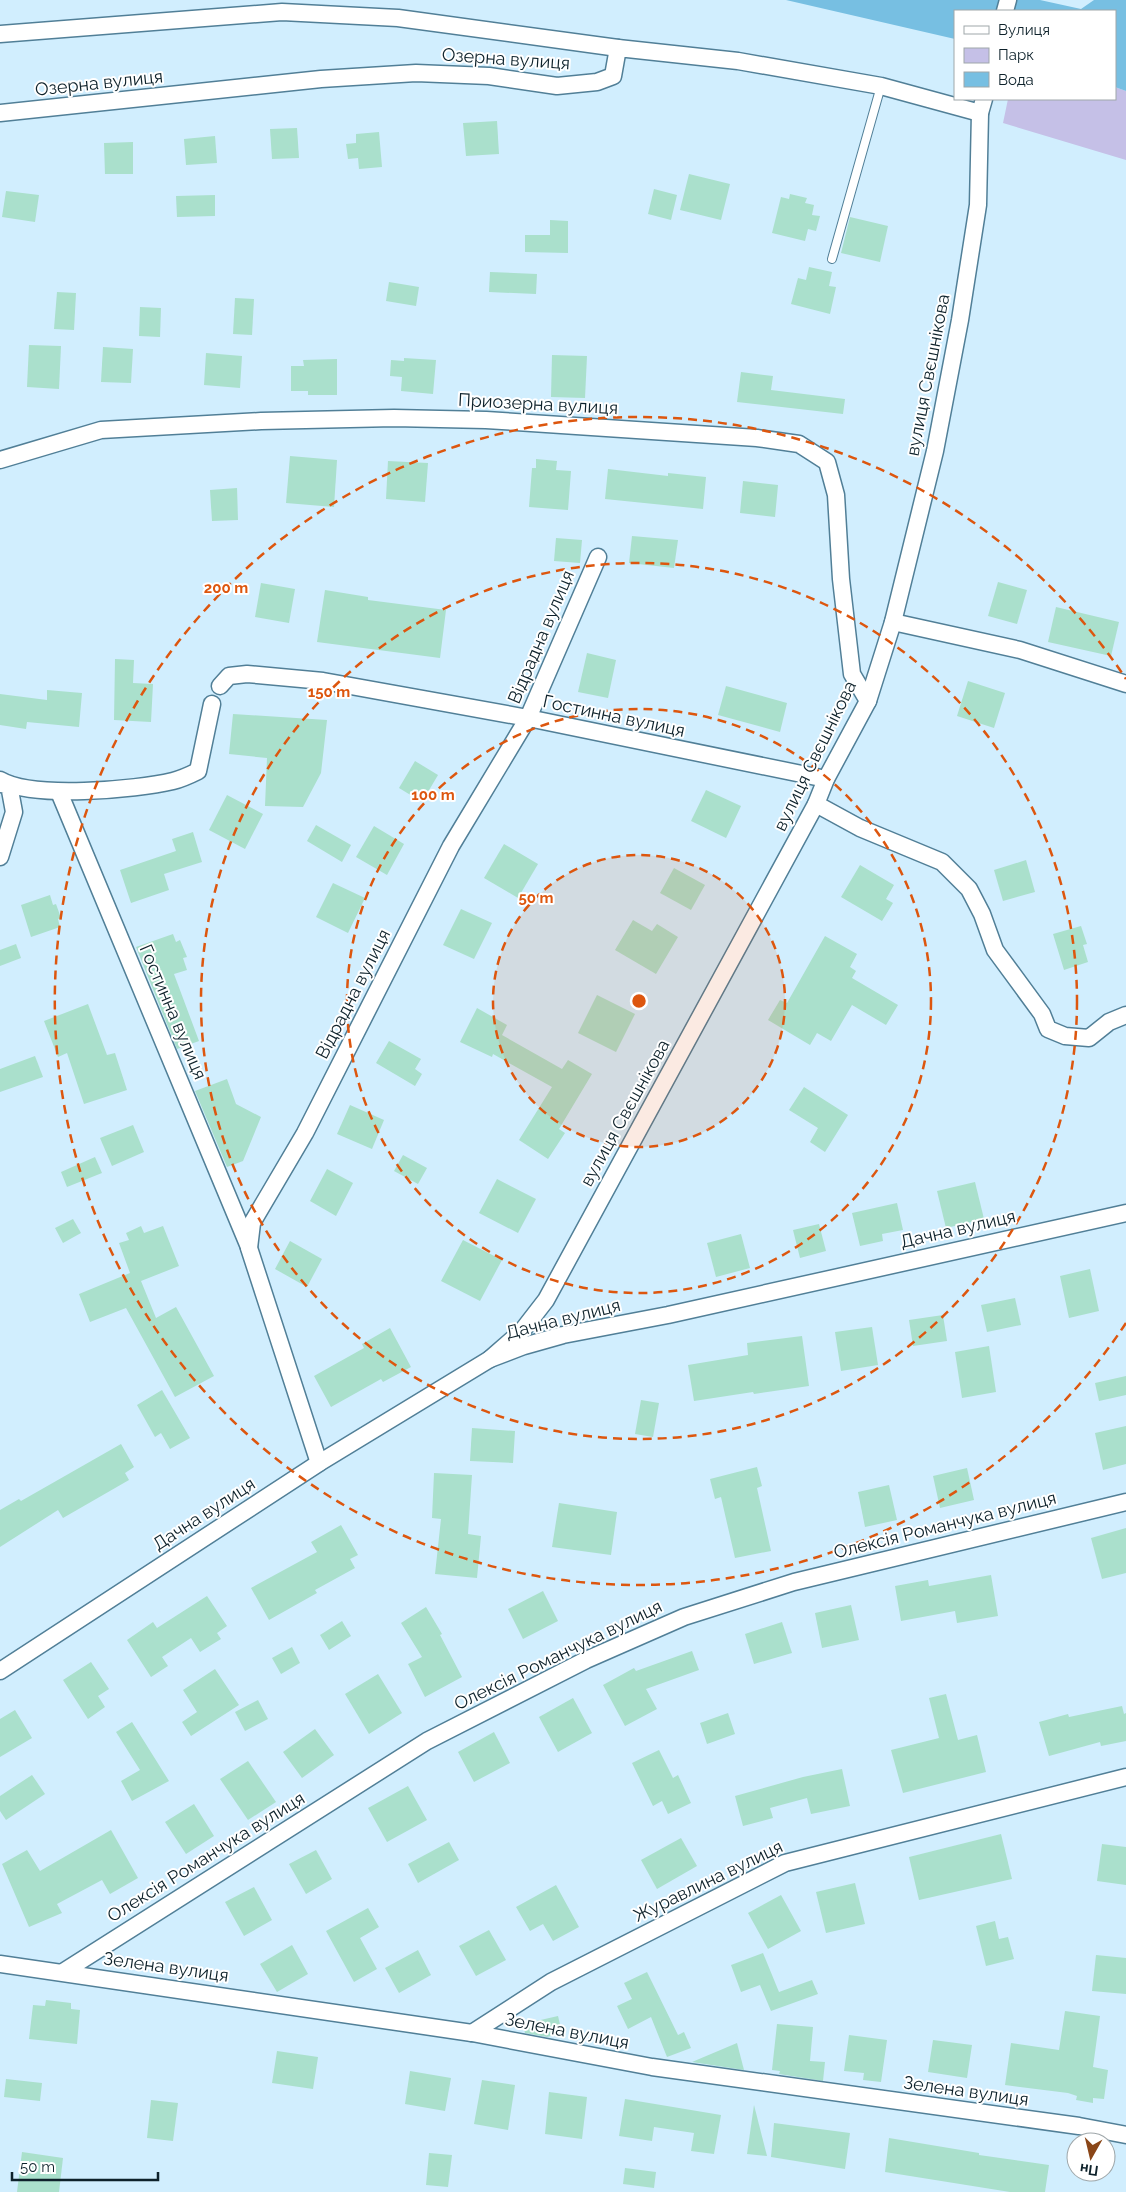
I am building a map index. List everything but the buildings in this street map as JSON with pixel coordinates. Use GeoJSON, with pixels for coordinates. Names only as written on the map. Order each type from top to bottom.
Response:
{"type":"FeatureCollection","features":[{"type":"Feature","properties":{"kind":"street"},"geometry":{"type":"LineString","coordinates":[[0,34],[282,12],[398,18],[618,48],[738,61],[982,106]]}},
{"type":"Feature","properties":{"kind":"street","name":"Озерна вулиця"},"geometry":{"type":"LineString","coordinates":[[0,113],[321,79],[416,73],[489,76],[557,86],[597,82],[613,76],[618,48]]}},
{"type":"Feature","properties":{"kind":"street","name":"вулиця Свєшнікова"},"geometry":{"type":"LineString","coordinates":[[490,1359],[522,1330],[546,1300],[816,804],[826,779],[868,701],[893,622],[934,451],[960,320],[978,205],[982,106]]}},
{"type":"Feature","properties":{"kind":"street","name":"Приозерна вулиця"},"geometry":{"type":"LineString","coordinates":[[0,460],[101,430],[261,421],[375,418],[486,420],[621,428],[799,444],[827,462],[836,494],[841,579],[852,674],[868,701]]}},
{"type":"Feature","properties":{"kind":"street","name":"Відрадна вулиця"},"geometry":{"type":"LineString","coordinates":[[319,1462],[249,1248],[252,1223],[305,1133],[451,846],[528,718],[598,557]]}},
{"type":"Feature","properties":{"kind":"street"},"geometry":{"type":"LineString","coordinates":[[893,622],[1020,650],[1074,670],[1126,684]]}},
{"type":"Feature","properties":{"kind":"street","name":"Гостинна вулиця"},"geometry":{"type":"LineString","coordinates":[[220,686],[229,676],[261,674],[323,681],[528,718],[826,779]]}},
{"type":"Feature","properties":{"kind":"street"},"geometry":{"type":"LineString","coordinates":[[0,857],[14,812],[3,783],[59,792],[84,791],[165,782],[198,771],[212,704]]}},
{"type":"Feature","properties":{"kind":"street","name":"Гостинна вулиця"},"geometry":{"type":"LineString","coordinates":[[59,792],[249,1248]]}},
{"type":"Feature","properties":{"kind":"street"},"geometry":{"type":"LineString","coordinates":[[816,804],[860,828],[942,862],[969,890],[982,914],[995,950],[1042,1014],[1048,1029],[1065,1036],[1089,1038],[1110,1022],[1126,1015]]}},
{"type":"Feature","properties":{"kind":"street","name":"Дачна вулиця"},"geometry":{"type":"LineString","coordinates":[[0,1671],[319,1462],[490,1359],[524,1346],[563,1335],[668,1315],[1126,1213]]}},
{"type":"Feature","properties":{"kind":"street","name":"Олексія Романчука вулиця"},"geometry":{"type":"LineString","coordinates":[[63,1972],[427,1741],[586,1660],[684,1617],[794,1582],[1126,1502]]}},
{"type":"Feature","properties":{"kind":"street","name":"Журавлина вулиця"},"geometry":{"type":"LineString","coordinates":[[472,2033],[551,1982],[786,1863],[1126,1777]]}},
{"type":"Feature","properties":{"kind":"street","name":"Зелена вулиця"},"geometry":{"type":"LineString","coordinates":[[0,1964],[472,2033],[652,2067],[1070,2125],[1126,2135]]}},
{"type":"Feature","properties":{"kind":"lane"},"geometry":{"type":"LineString","coordinates":[[832,259],[881,86]]}},
{"type":"Feature","properties":{"kind":"green space"},"geometry":{"type":"Polygon","coordinates":[[[1116,87],[1126,91],[1126,160],[1003,123],[1008,100],[1116,100],[1116,87]]]}},
{"type":"Feature","properties":{"kind":"water"},"geometry":{"type":"Polygon","coordinates":[[[786,0],[1040,0],[1081,9],[1094,0],[1126,0],[1126,91],[1116,87],[1116,10],[954,10],[954,39],[786,0]]]}}]}
